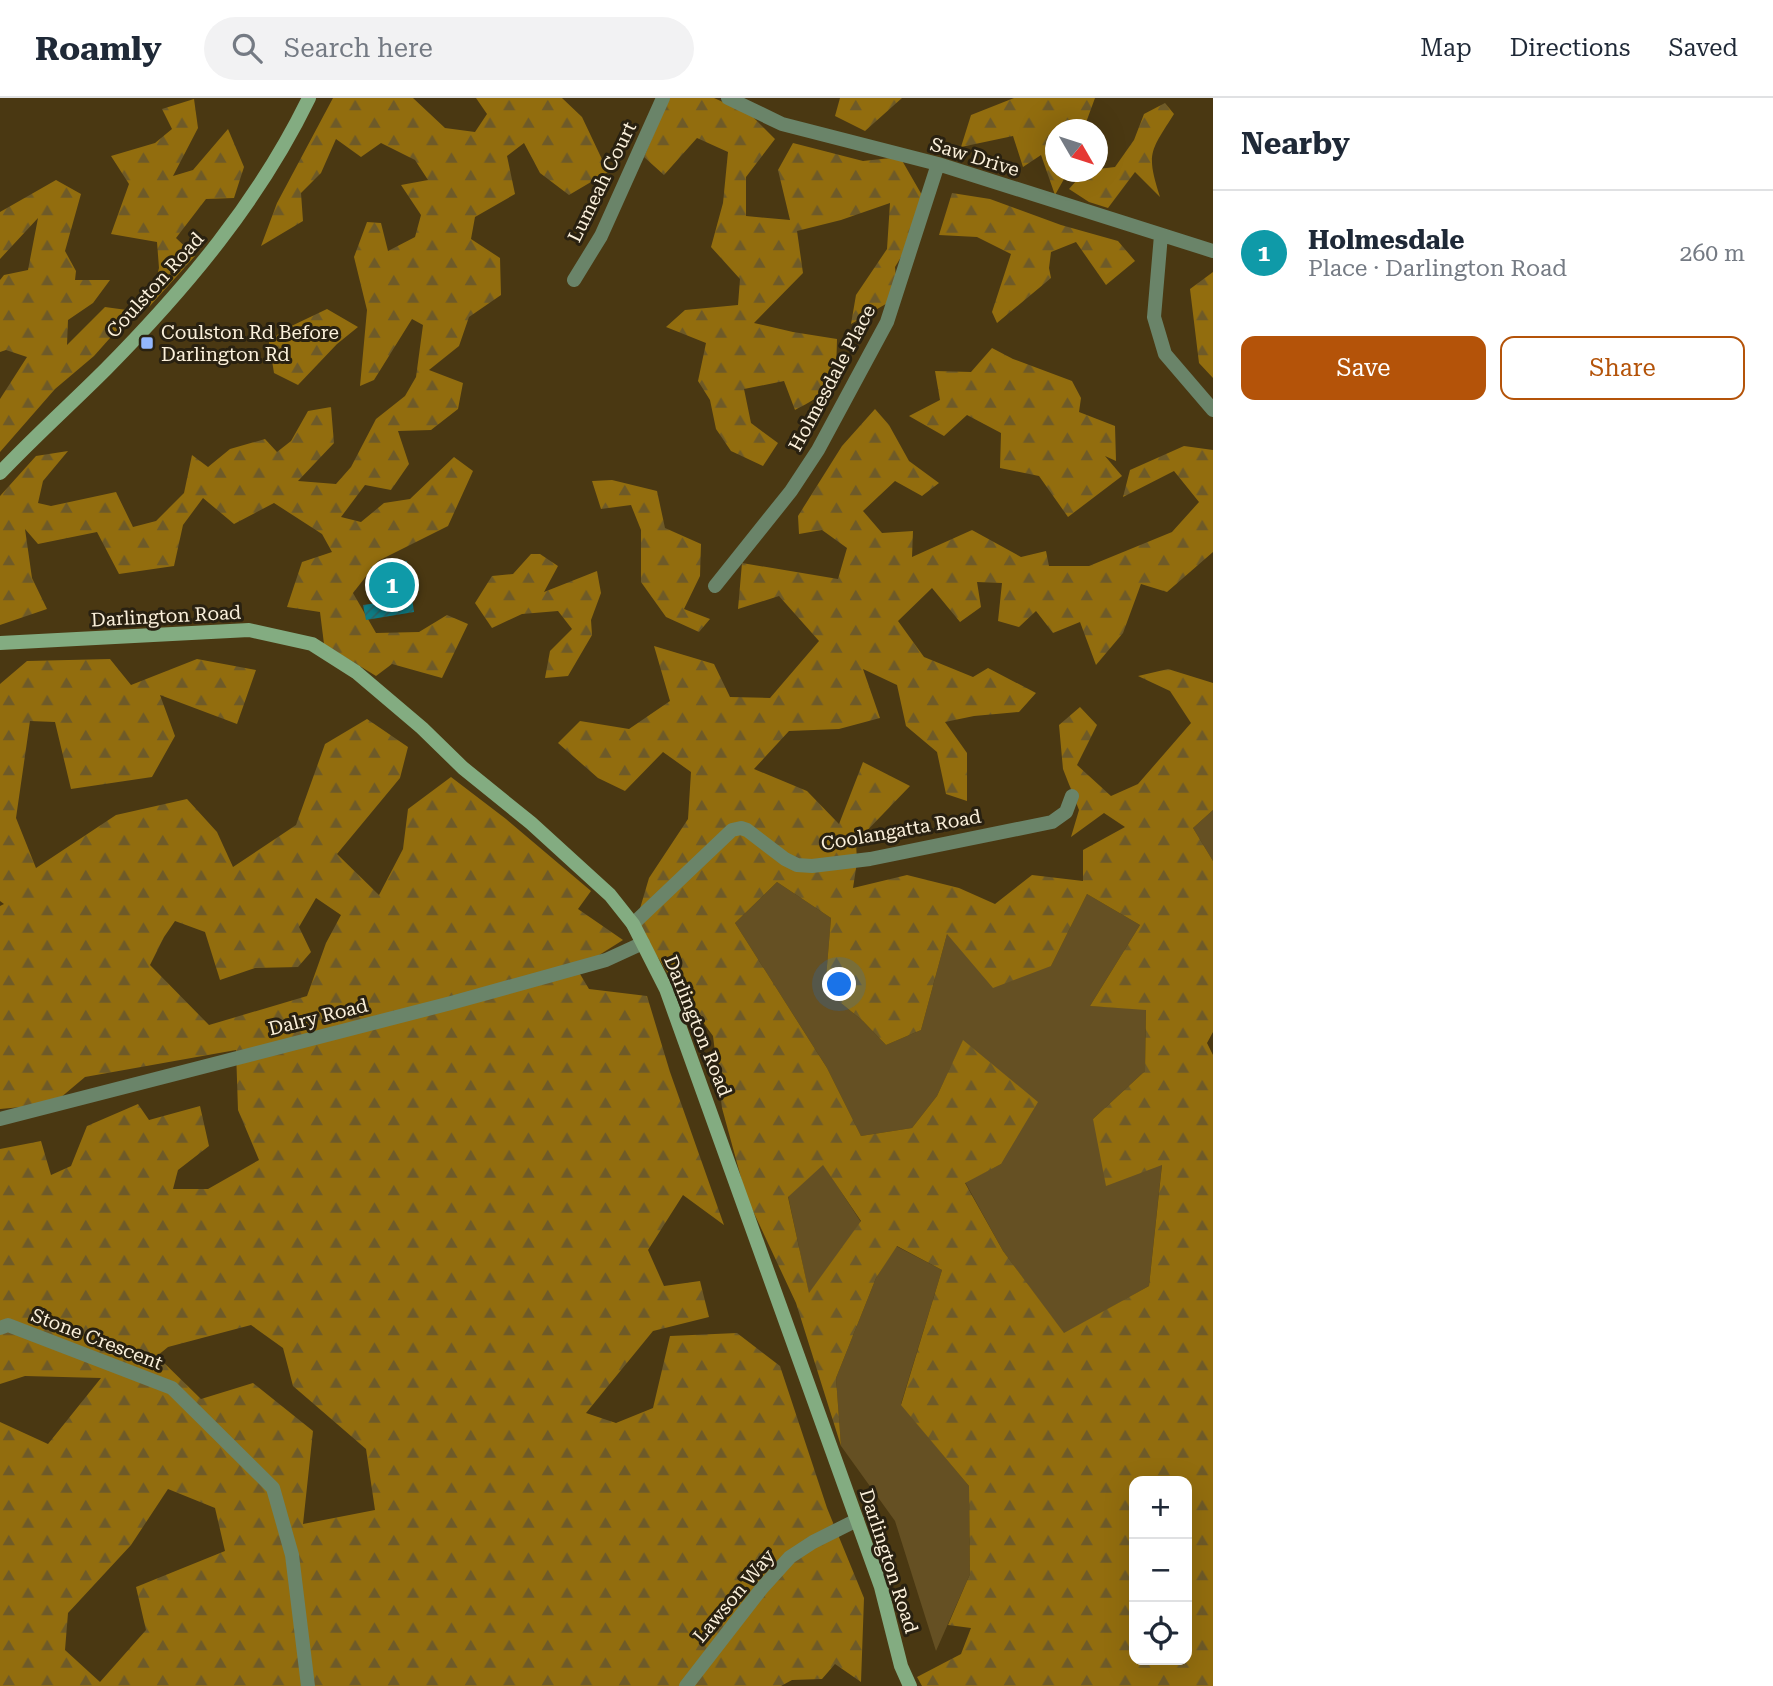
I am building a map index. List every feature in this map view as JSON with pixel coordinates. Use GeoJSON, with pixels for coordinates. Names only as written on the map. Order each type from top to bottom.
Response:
{"type":"FeatureCollection","features":[{"type":"Feature","properties":{"kind":"street","name":"Coulston Road"},"geometry":{"type":"LineString","coordinates":[[0,473],[106,369],[186,283],[241,214],[294,128],[309,98]]}},
{"type":"Feature","properties":{"kind":"street","name":"Lumeah Court"},"geometry":{"type":"LineString","coordinates":[[573,281],[601,236],[663,98]]}},
{"type":"Feature","properties":{"kind":"street","name":"Saw Drive"},"geometry":{"type":"LineString","coordinates":[[728,98],[782,124],[938,164],[1213,251]]}},
{"type":"Feature","properties":{"kind":"street","name":"Holmesdale Place"},"geometry":{"type":"LineString","coordinates":[[715,586],[791,491],[818,450],[887,322],[938,164]]}},
{"type":"Feature","properties":{"kind":"street"},"geometry":{"type":"LineString","coordinates":[[1161,235],[1154,317],[1165,354],[1213,410]]}},
{"type":"Feature","properties":{"kind":"street","name":"Darlington Road"},"geometry":{"type":"LineString","coordinates":[[0,643],[249,630],[312,645],[356,672],[610,895],[633,924],[671,1002],[881,1587],[901,1665],[910,1686]]}},
{"type":"Feature","properties":{"kind":"street","name":"Coolangatta Road"},"geometry":{"type":"LineString","coordinates":[[633,924],[732,830],[747,830],[785,859],[797,865],[812,866],[870,859],[1052,822],[1066,812],[1072,796]]}},
{"type":"Feature","properties":{"kind":"street","name":"Dalry Road"},"geometry":{"type":"LineString","coordinates":[[0,1119],[451,1003],[606,960],[643,943]]}},
{"type":"Feature","properties":{"kind":"street","name":"Stone Crescent"},"geometry":{"type":"LineString","coordinates":[[0,1328],[8,1325],[172,1388],[273,1488],[292,1555],[308,1686]]}},
{"type":"Feature","properties":{"kind":"street","name":"Lawson Way"},"geometry":{"type":"LineString","coordinates":[[686,1686],[762,1587],[790,1557],[857,1520]]}},
{"type":"Feature","properties":{"kind":"shaded area"},"geometry":{"type":"Polygon","coordinates":[[[1213,810],[1213,861],[1193,828],[1213,810]]]}},
{"type":"Feature","properties":{"kind":"shaded area"},"geometry":{"type":"Polygon","coordinates":[[[777,882],[831,918],[825,990],[863,1021],[886,1045],[921,1030],[947,934],[1051,966],[1087,894],[1140,925],[1090,1006],[1146,1009],[1145,1071],[1093,1119],[1162,1164],[1149,1286],[1064,1334],[1003,1251],[965,1182],[1001,1164],[963,1041],[937,1096],[912,1128],[861,1136],[827,1068],[735,923],[777,882]]]}},
{"type":"Feature","properties":{"kind":"shaded area"},"geometry":{"type":"Polygon","coordinates":[[[823,1164],[861,1222],[809,1294],[788,1196],[823,1164]]]}},
{"type":"Feature","properties":{"kind":"shaded area"},"geometry":{"type":"Polygon","coordinates":[[[896,1246],[942,1270],[901,1404],[969,1486],[970,1574],[936,1651],[895,1521],[841,1446],[836,1378],[876,1278],[896,1246]]]}},
{"type":"Feature","properties":{"kind":"green space"},"geometry":{"type":"Polygon","coordinates":[[[333,98],[413,98],[445,128],[475,132],[487,114],[476,98],[562,98],[582,117],[608,172],[569,195],[540,173],[524,143],[507,156],[515,194],[475,217],[471,239],[500,258],[501,295],[469,317],[459,346],[429,370],[463,383],[458,409],[431,430],[398,431],[409,464],[391,490],[365,485],[341,517],[361,522],[384,503],[410,499],[454,457],[473,471],[448,526],[378,561],[353,593],[376,633],[419,632],[447,615],[468,624],[442,678],[392,664],[376,676],[324,644],[320,612],[287,607],[302,562],[332,552],[322,534],[274,503],[234,524],[203,498],[183,525],[174,566],[119,574],[97,532],[38,544],[25,529],[32,578],[47,609],[0,625],[0,496],[36,456],[68,451],[43,481],[38,503],[51,506],[116,492],[133,527],[156,521],[184,493],[192,455],[208,467],[230,449],[265,439],[277,452],[291,441],[308,411],[331,407],[334,443],[298,481],[336,484],[351,467],[376,419],[405,396],[416,377],[423,325],[412,319],[374,380],[360,386],[367,310],[354,257],[367,222],[381,223],[388,251],[415,237],[421,215],[401,185],[428,180],[415,160],[381,143],[361,157],[336,139],[321,173],[301,193],[303,221],[261,246],[277,203],[333,98]]]}},
{"type":"Feature","properties":{"kind":"green space"},"geometry":{"type":"Polygon","coordinates":[[[669,98],[714,98],[750,114],[775,139],[746,177],[746,216],[790,220],[778,170],[793,143],[863,161],[900,157],[930,209],[895,267],[898,297],[851,324],[856,295],[887,249],[890,203],[841,220],[797,231],[803,273],[754,323],[837,339],[836,366],[831,384],[826,390],[795,410],[784,381],[744,389],[751,423],[778,443],[763,466],[731,451],[716,429],[710,400],[698,381],[706,343],[666,327],[685,310],[738,305],[740,279],[711,247],[723,203],[728,152],[697,138],[664,175],[644,157],[669,98]]]}},
{"type":"Feature","properties":{"kind":"green space"},"geometry":{"type":"Polygon","coordinates":[[[840,98],[902,98],[865,131],[835,116],[840,98]]]}},
{"type":"Feature","properties":{"kind":"green space"},"geometry":{"type":"Polygon","coordinates":[[[1014,98],[1095,98],[1087,119],[1045,119],[1045,166],[1041,155],[1023,167],[1013,136],[961,147],[971,115],[1014,98]]]}},
{"type":"Feature","properties":{"kind":"green space"},"geometry":{"type":"Polygon","coordinates":[[[194,99],[198,128],[173,176],[193,170],[228,129],[244,167],[234,198],[206,199],[176,238],[195,256],[149,307],[159,268],[157,242],[111,234],[129,184],[111,156],[155,143],[172,129],[162,109],[194,99]]]}},
{"type":"Feature","properties":{"kind":"green space"},"geometry":{"type":"Polygon","coordinates":[[[1165,103],[1174,114],[1153,153],[1153,171],[1160,197],[1135,172],[1108,208],[1089,202],[1069,189],[1075,182],[1108,182],[1108,168],[1115,167],[1134,140],[1144,114],[1165,103]]]}},
{"type":"Feature","properties":{"kind":"green space"},"geometry":{"type":"Polygon","coordinates":[[[56,180],[81,194],[65,251],[76,271],[75,280],[110,280],[93,303],[68,320],[67,345],[105,307],[134,311],[94,356],[55,389],[0,452],[0,399],[27,357],[6,350],[0,352],[0,280],[4,275],[28,270],[38,218],[0,259],[0,212],[56,180]]]}},
{"type":"Feature","properties":{"kind":"green space"},"geometry":{"type":"Polygon","coordinates":[[[1050,182],[1062,182],[1055,195],[1050,182]]]}},
{"type":"Feature","properties":{"kind":"green space"},"geometry":{"type":"Polygon","coordinates":[[[952,193],[990,199],[1061,225],[1118,241],[1135,261],[1106,285],[1076,242],[1051,252],[1051,278],[997,323],[992,312],[1011,254],[977,237],[939,235],[952,193]]]}},
{"type":"Feature","properties":{"kind":"green space"},"geometry":{"type":"Polygon","coordinates":[[[1213,272],[1213,378],[1199,363],[1190,289],[1213,272]]]}},
{"type":"Feature","properties":{"kind":"green space"},"geometry":{"type":"Polygon","coordinates":[[[327,309],[358,327],[337,344],[298,385],[274,373],[269,342],[283,330],[327,309]]]}},
{"type":"Feature","properties":{"kind":"green space"},"geometry":{"type":"Polygon","coordinates":[[[992,348],[1013,359],[1072,381],[1081,398],[1079,412],[1115,426],[1116,461],[1105,456],[1122,476],[1068,517],[1039,476],[1000,468],[1001,433],[967,415],[944,436],[909,416],[940,400],[935,371],[971,372],[992,348]]]}},
{"type":"Feature","properties":{"kind":"green space"},"geometry":{"type":"Polygon","coordinates":[[[875,409],[889,425],[909,461],[939,483],[922,496],[895,481],[863,511],[882,533],[913,531],[912,557],[972,530],[1021,557],[1046,551],[1049,566],[1089,566],[1172,532],[1199,502],[1174,471],[1123,497],[1130,470],[1184,446],[1213,450],[1213,552],[1167,592],[1141,584],[1123,633],[1096,665],[1080,622],[1053,633],[1036,611],[1019,627],[998,621],[1002,583],[977,582],[981,607],[960,622],[932,588],[898,621],[924,657],[973,677],[988,668],[1036,693],[1019,712],[945,722],[967,753],[967,801],[946,794],[937,752],[906,726],[897,685],[863,669],[880,718],[839,729],[789,731],[754,769],[807,791],[839,824],[863,762],[910,786],[856,842],[857,862],[853,888],[907,875],[959,888],[995,904],[1032,875],[1083,881],[1083,850],[1125,827],[1104,813],[1071,837],[1079,810],[1063,769],[1059,725],[1080,707],[1097,725],[1077,765],[1111,796],[1138,784],[1191,723],[1170,691],[1138,676],[1168,669],[1213,683],[1213,810],[1193,828],[1213,861],[1213,1032],[1207,1043],[1213,1055],[1213,1686],[922,1686],[917,1677],[961,1654],[971,1628],[948,1625],[970,1574],[969,1486],[901,1405],[942,1270],[897,1246],[876,1278],[836,1378],[841,1446],[796,1303],[746,1196],[722,1108],[713,1036],[665,969],[636,922],[649,878],[688,819],[691,772],[663,752],[625,791],[598,778],[558,743],[580,721],[629,729],[670,701],[654,646],[714,664],[730,697],[770,698],[819,641],[779,596],[738,609],[742,563],[838,579],[847,548],[822,530],[799,534],[798,516],[842,446],[875,409]],[[777,882],[735,923],[827,1068],[861,1136],[912,1128],[937,1096],[963,1040],[1038,1102],[1001,1164],[965,1183],[1003,1251],[1064,1333],[1149,1286],[1162,1165],[1106,1186],[1093,1119],[1145,1071],[1146,1010],[1090,1006],[1140,925],[1087,894],[1051,966],[993,988],[947,934],[921,1030],[886,1045],[863,1021],[825,990],[831,918],[777,882]],[[823,1165],[788,1197],[809,1293],[861,1221],[823,1165]]]}},
{"type":"Feature","properties":{"kind":"green space"},"geometry":{"type":"Polygon","coordinates":[[[612,480],[657,491],[665,528],[701,544],[700,576],[684,609],[710,619],[699,632],[666,617],[641,582],[641,530],[631,505],[601,509],[592,481],[612,480]]]}},
{"type":"Feature","properties":{"kind":"green space"},"geometry":{"type":"Polygon","coordinates":[[[531,554],[540,554],[558,566],[544,592],[597,571],[601,593],[591,620],[592,635],[568,676],[545,678],[550,651],[572,629],[558,611],[522,614],[492,628],[475,603],[492,576],[513,574],[531,554]]]}},
{"type":"Feature","properties":{"kind":"green space"},"geometry":{"type":"Polygon","coordinates":[[[110,659],[131,685],[197,659],[256,670],[237,724],[160,695],[175,736],[152,777],[71,789],[55,722],[30,721],[16,818],[36,868],[116,815],[187,799],[217,832],[233,867],[296,825],[325,744],[367,719],[408,747],[400,778],[337,854],[379,895],[403,849],[408,809],[451,777],[506,819],[591,891],[578,909],[623,940],[577,969],[589,989],[647,996],[670,1072],[724,1225],[683,1195],[648,1250],[664,1286],[700,1281],[709,1317],[653,1331],[586,1413],[616,1423],[653,1408],[670,1336],[737,1333],[780,1366],[827,1508],[864,1598],[861,1682],[835,1664],[822,1679],[792,1680],[781,1686],[0,1686],[0,1422],[48,1444],[101,1378],[25,1376],[0,1384],[0,1149],[41,1141],[51,1175],[71,1166],[87,1126],[138,1104],[149,1120],[200,1106],[209,1146],[178,1170],[173,1189],[208,1189],[259,1160],[238,1110],[236,1050],[85,1077],[53,1104],[0,1109],[0,906],[4,904],[0,901],[0,684],[27,661],[110,659]],[[316,898],[299,927],[311,952],[298,967],[255,968],[220,980],[205,932],[175,921],[150,965],[209,1025],[307,996],[326,943],[341,915],[316,898]],[[251,1325],[168,1347],[157,1356],[201,1399],[253,1383],[313,1431],[303,1524],[375,1510],[366,1449],[293,1386],[283,1348],[251,1325]],[[168,1489],[131,1545],[68,1613],[65,1650],[100,1682],[146,1630],[136,1587],[225,1551],[215,1508],[168,1489]]]}},
{"type":"Feature","properties":{"kind":"building"},"geometry":{"type":"Polygon","coordinates":[[[398,560],[401,563],[407,561],[414,612],[366,620],[363,605],[377,603],[371,567],[398,560]]]}},
{"type":"Feature","properties":{"kind":"place","name":"Coulston Rd Before Darlington Rd"},"geometry":{"type":"Point","coordinates":[147,343]}},
{"type":"Feature","properties":{"kind":"place","name":"Holmesdale"},"geometry":{"type":"Point","coordinates":[392,585]}}]}
